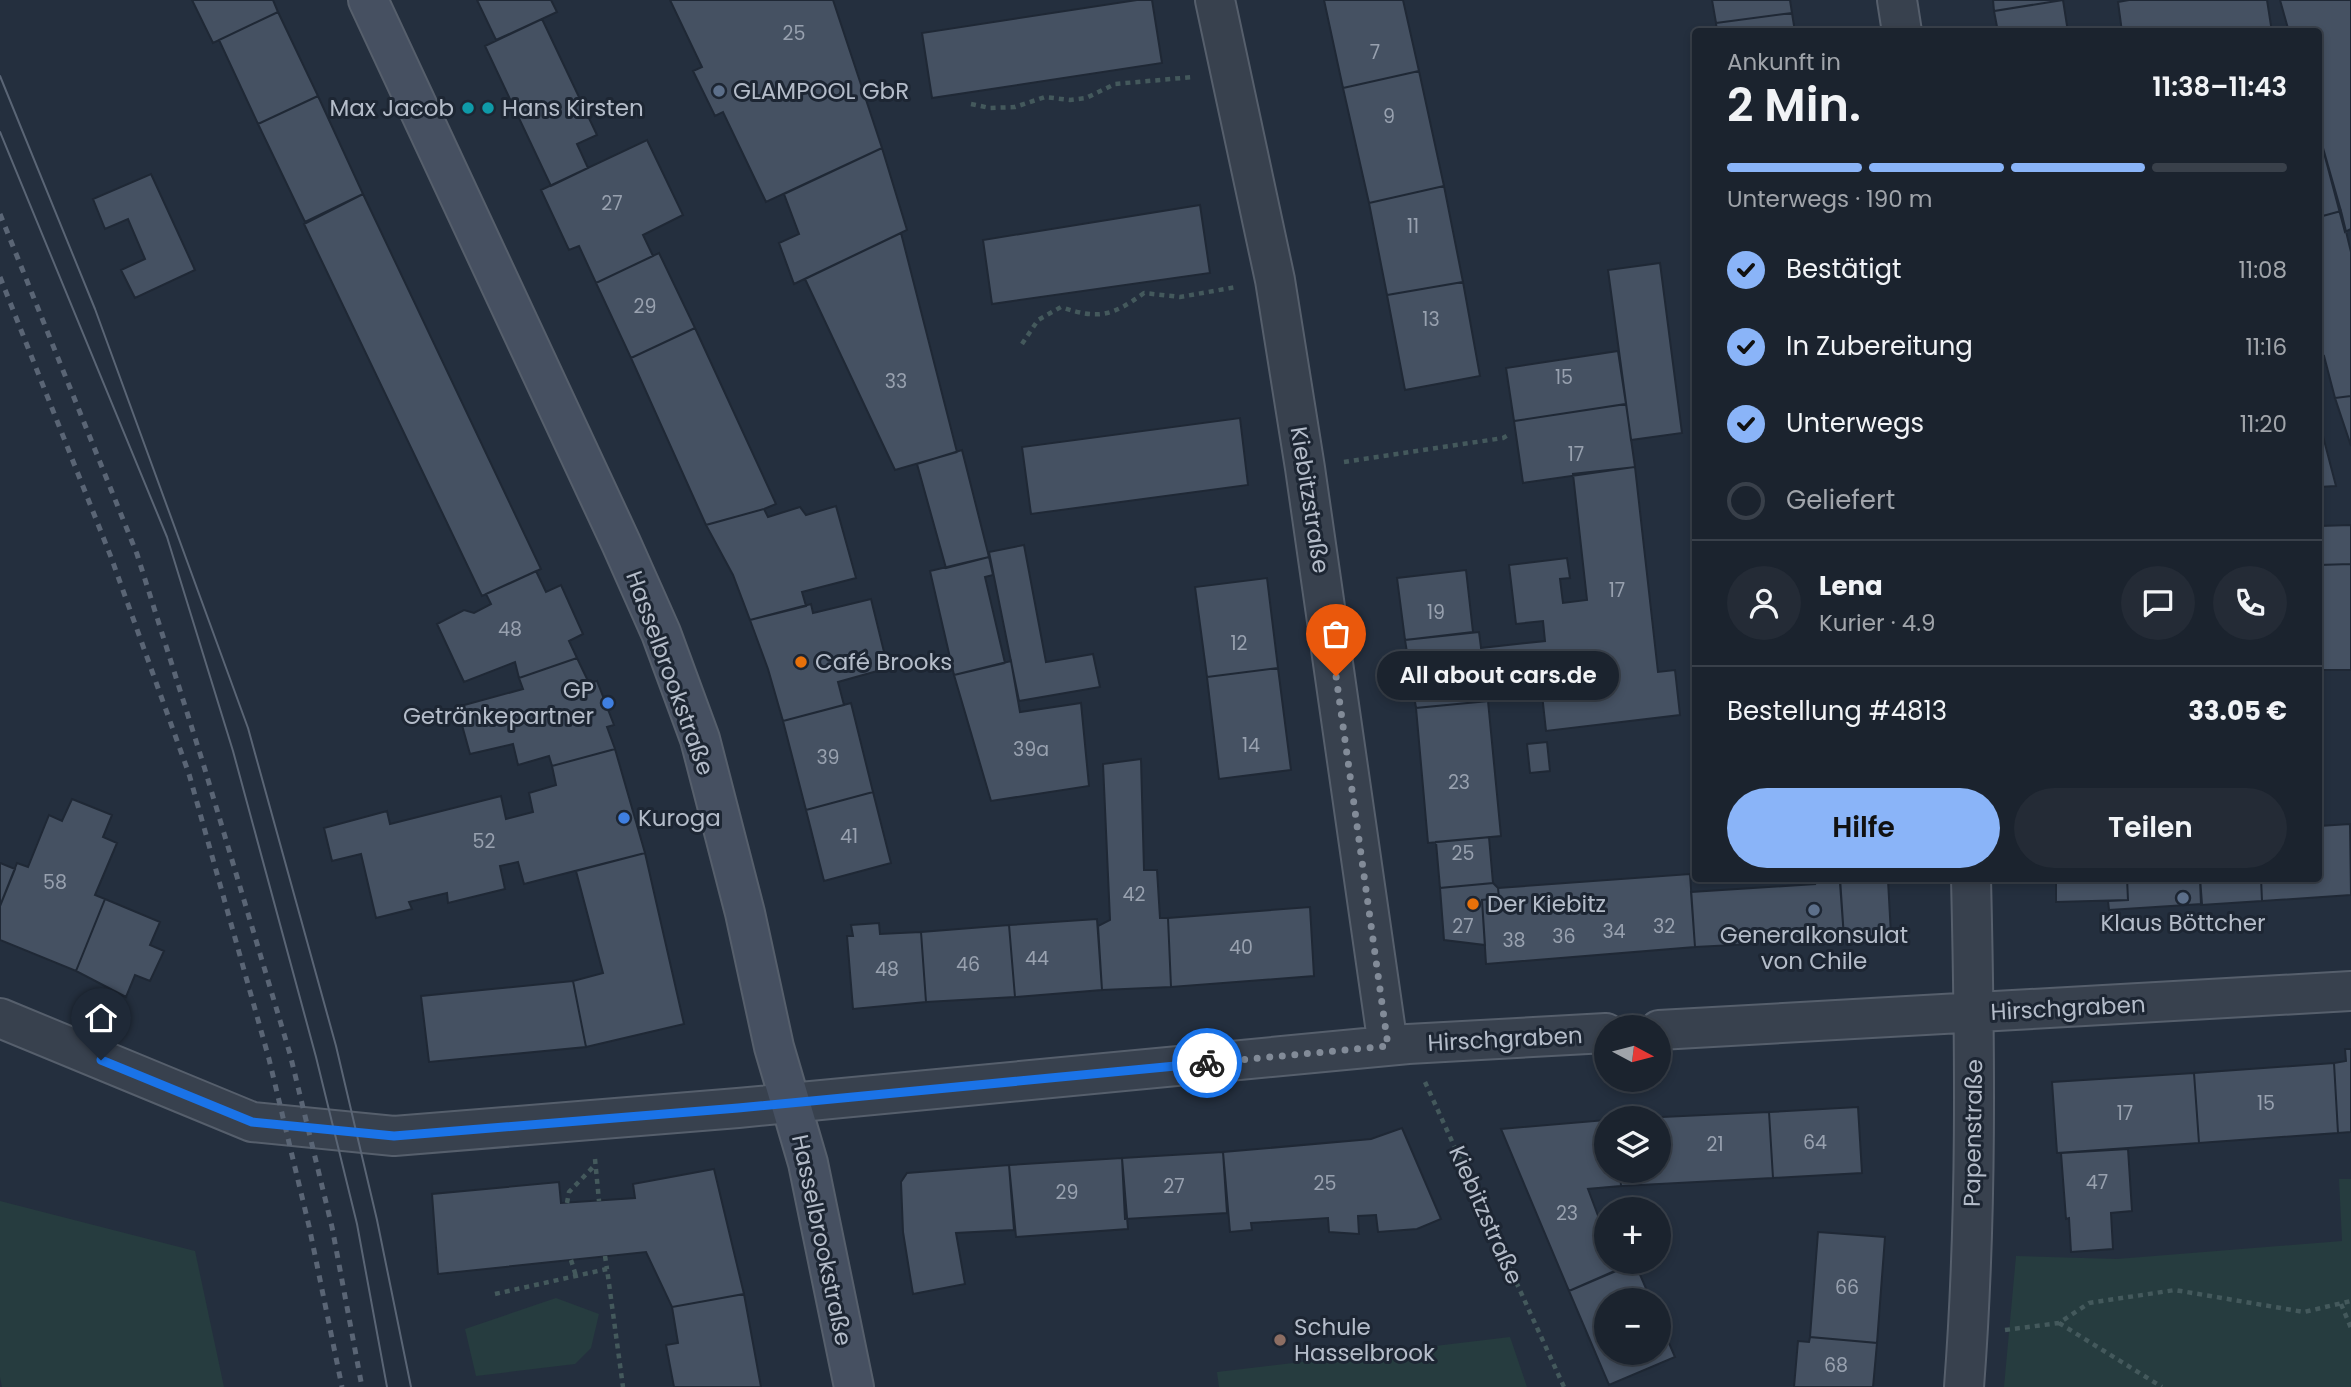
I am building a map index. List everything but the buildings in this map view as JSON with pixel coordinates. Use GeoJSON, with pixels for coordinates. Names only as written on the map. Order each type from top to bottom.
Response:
{"type":"FeatureCollection","features":[{"type":"Feature","properties":{"kind":"street","name":"Hasselbrookstraße"},"geometry":{"type":"LineString","coordinates":[[368,0],[660,632],[700,739],[745,913],[774,1047],[808,1163],[854,1387]]}},
{"type":"Feature","properties":{"kind":"street","name":"Kiebitzstraße"},"geometry":{"type":"LineString","coordinates":[[1215,0],[1275,280],[1398,1045]]}},
{"type":"Feature","properties":{"kind":"street"},"geometry":{"type":"LineString","coordinates":[[1897,0],[1901,28]]}},
{"type":"Feature","properties":{"kind":"street","name":"Papenstraße"},"geometry":{"type":"LineString","coordinates":[[1964,1387],[1975,1108],[1971,882]]}},
{"type":"Feature","properties":{"kind":"street","name":"Hirschgraben"},"geometry":{"type":"LineString","coordinates":[[1671,1029],[2351,992]]}},
{"type":"Feature","properties":{"kind":"street","name":"Hirschgraben"},"geometry":{"type":"LineString","coordinates":[[0,1018],[252,1122],[394,1136],[792,1103],[1398,1045],[1594,1034]]}},
{"type":"Feature","properties":{"kind":"path"},"geometry":{"type":"LineString","coordinates":[[971,104],[990,108],[1015,107],[1045,97],[1069,100],[1086,98],[1115,84],[1232,74]]}},
{"type":"Feature","properties":{"kind":"path"},"geometry":{"type":"LineString","coordinates":[[1022,344],[1038,320],[1061,307],[1086,316],[1119,310],[1144,293],[1180,297],[1275,280]]}},
{"type":"Feature","properties":{"kind":"path"},"geometry":{"type":"LineString","coordinates":[[1306,468],[1503,438],[1510,434]]}},
{"type":"Feature","properties":{"kind":"path","name":"Kiebitzstraße"},"geometry":{"type":"LineString","coordinates":[[1398,1045],[1563,1387]]}},
{"type":"Feature","properties":{"kind":"path"},"geometry":{"type":"LineString","coordinates":[[567,1203],[569,1192],[595,1164]]}},
{"type":"Feature","properties":{"kind":"path"},"geometry":{"type":"LineString","coordinates":[[605,1256],[623,1387]]}},
{"type":"Feature","properties":{"kind":"path"},"geometry":{"type":"LineString","coordinates":[[571,1260],[576,1276]]}},
{"type":"Feature","properties":{"kind":"path"},"geometry":{"type":"LineString","coordinates":[[495,1294],[607,1269]]}},
{"type":"Feature","properties":{"kind":"path"},"geometry":{"type":"LineString","coordinates":[[1968,1335],[2059,1323],[2089,1303],[2175,1290],[2304,1312],[2351,1301]]}},
{"type":"Feature","properties":{"kind":"path"},"geometry":{"type":"LineString","coordinates":[[2341,1304],[2351,1328]]}},
{"type":"Feature","properties":{"kind":"path"},"geometry":{"type":"LineString","coordinates":[[2059,1323],[2162,1387]]}},
{"type":"Feature","properties":{"kind":"green space"},"geometry":{"type":"Polygon","coordinates":[[[2339,1179],[2351,1179],[2351,1387],[2004,1387],[2016,1256],[2117,1259],[2342,1241],[2339,1179]]]}},
{"type":"Feature","properties":{"kind":"green space"},"geometry":{"type":"Polygon","coordinates":[[[0,1201],[195,1251],[224,1387],[2,1387],[0,1201]]]}},
{"type":"Feature","properties":{"kind":"green space"},"geometry":{"type":"Polygon","coordinates":[[[556,1298],[599,1314],[591,1348],[575,1364],[476,1376],[465,1329],[556,1298]]]}},
{"type":"Feature","properties":{"kind":"green space"},"geometry":{"type":"Polygon","coordinates":[[[1510,1337],[1527,1387],[1219,1387],[1217,1372],[1510,1337]]]}},
{"type":"Feature","properties":{"kind":"tram line"},"geometry":{"type":"LineString","coordinates":[[0,76],[95,309],[248,728],[336,1046],[377,1220],[411,1387]]}},
{"type":"Feature","properties":{"kind":"tram line"},"geometry":{"type":"LineString","coordinates":[[0,132],[167,537],[233,751],[316,1057],[357,1224],[387,1387]]}},
{"type":"Feature","properties":{"kind":"railway"},"geometry":{"type":"LineString","coordinates":[[0,214],[137,554],[203,763],[290,1054],[332,1227],[362,1387]]}},
{"type":"Feature","properties":{"kind":"railway"},"geometry":{"type":"LineString","coordinates":[[0,277],[111,557],[189,774],[269,1059],[309,1226],[342,1387]]}},
{"type":"Feature","properties":{"kind":"way so far"},"geometry":{"type":"LineString","coordinates":[[1207,1063],[1388,1046],[1336,676]]}},
{"type":"Feature","properties":{"kind":"place","name":"GLAMPOOL GbR"},"geometry":{"type":"Point","coordinates":[719,91]}},
{"type":"Feature","properties":{"kind":"place","name":"Max Jacob"},"geometry":{"type":"Point","coordinates":[468,108]}},
{"type":"Feature","properties":{"kind":"place","name":"Hans Kirsten"},"geometry":{"type":"Point","coordinates":[488,108]}},
{"type":"Feature","properties":{"kind":"place","name":"Café Brooks"},"geometry":{"type":"Point","coordinates":[801,662]}},
{"type":"Feature","properties":{"kind":"place","name":"All about cars.de"},"geometry":{"type":"Point","coordinates":[1336,676]}},
{"type":"Feature","properties":{"kind":"place","name":"GP Getränkepartner"},"geometry":{"type":"Point","coordinates":[608,703]}},
{"type":"Feature","properties":{"kind":"place","name":"Kuroga"},"geometry":{"type":"Point","coordinates":[624,818]}},
{"type":"Feature","properties":{"kind":"place","name":"Klaus Böttcher"},"geometry":{"type":"Point","coordinates":[2183,898]}},
{"type":"Feature","properties":{"kind":"place","name":"Der Kiebitz"},"geometry":{"type":"Point","coordinates":[1473,904]}},
{"type":"Feature","properties":{"kind":"place","name":"Generalkonsulat von Chile"},"geometry":{"type":"Point","coordinates":[1814,910]}},
{"type":"Feature","properties":{"kind":"place","name":"Schule Hasselbrook"},"geometry":{"type":"Point","coordinates":[1280,1340]}},
{"type":"Feature","properties":{"kind":"route"},"geometry":{"type":"LineString","coordinates":[[101,1060],[252,1122],[394,1136],[738,1108],[1207,1063]]}}]}
